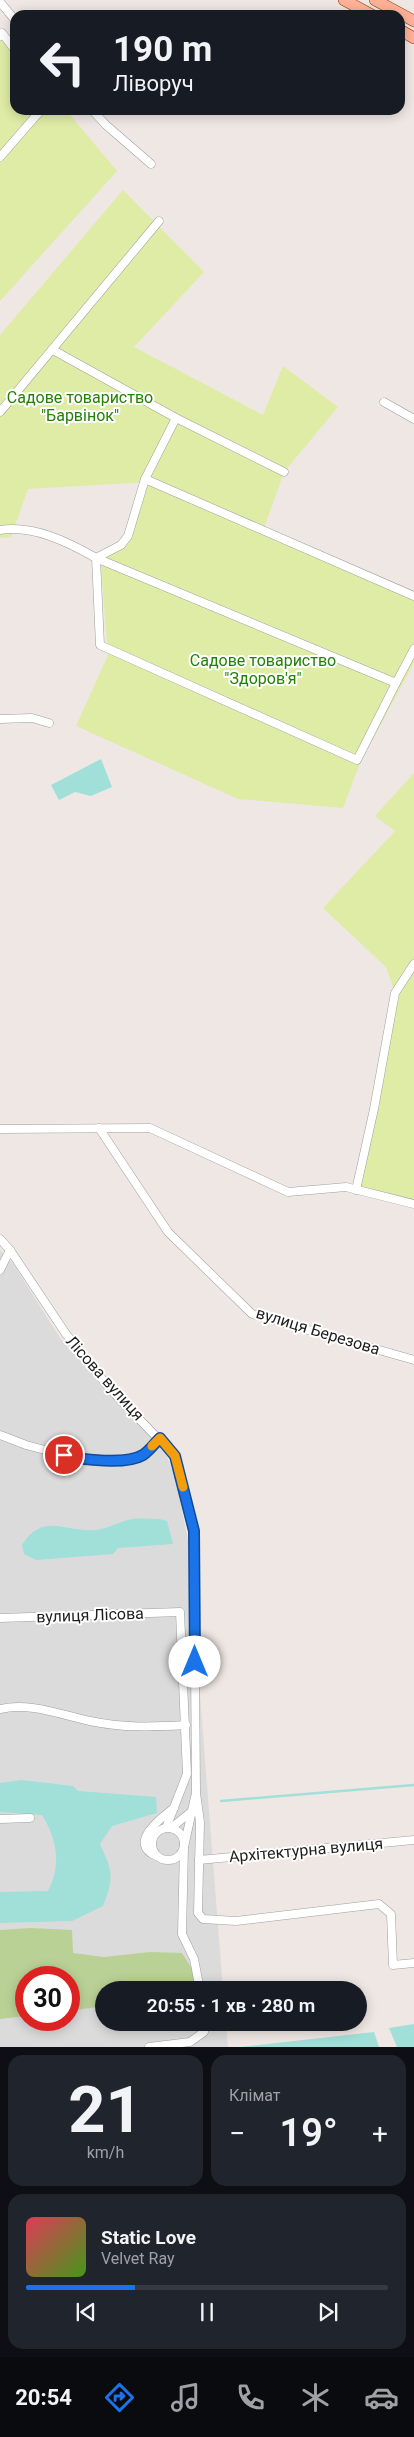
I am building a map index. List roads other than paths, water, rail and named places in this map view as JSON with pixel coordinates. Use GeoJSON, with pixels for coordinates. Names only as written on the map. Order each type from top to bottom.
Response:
{"type":"FeatureCollection","features":[{"type":"Feature","properties":{"kind":"main road"},"geometry":{"type":"LineString","coordinates":[[344,0],[363,10]]}},
{"type":"Feature","properties":{"kind":"main road"},"geometry":{"type":"LineString","coordinates":[[375,0],[394,10]]}},
{"type":"Feature","properties":{"kind":"street"},"geometry":{"type":"LineString","coordinates":[[0,2],[10,14]]}},
{"type":"Feature","properties":{"kind":"street"},"geometry":{"type":"LineString","coordinates":[[0,36],[2,33],[10,43]]}},
{"type":"Feature","properties":{"kind":"street"},"geometry":{"type":"LineString","coordinates":[[0,157],[37,115]]}},
{"type":"Feature","properties":{"kind":"street"},"geometry":{"type":"LineString","coordinates":[[97,115],[151,164]]}},
{"type":"Feature","properties":{"kind":"street"},"geometry":{"type":"LineString","coordinates":[[0,412],[160,221]]}},
{"type":"Feature","properties":{"kind":"street"},"geometry":{"type":"LineString","coordinates":[[52,350],[176,418],[284,472]]}},
{"type":"Feature","properties":{"kind":"street"},"geometry":{"type":"LineString","coordinates":[[384,402],[414,418]]}},
{"type":"Feature","properties":{"kind":"street"},"geometry":{"type":"LineString","coordinates":[[96,558],[121,545],[128,536],[145,479],[176,418]]}},
{"type":"Feature","properties":{"kind":"street"},"geometry":{"type":"LineString","coordinates":[[145,479],[414,596]]}},
{"type":"Feature","properties":{"kind":"street"},"geometry":{"type":"LineString","coordinates":[[0,530],[11,528],[64,539],[96,558],[396,683]]}},
{"type":"Feature","properties":{"kind":"street"},"geometry":{"type":"LineString","coordinates":[[96,558],[100,645],[357,760],[414,649]]}},
{"type":"Feature","properties":{"kind":"street"},"geometry":{"type":"LineString","coordinates":[[0,718],[32,718],[49,723]]}},
{"type":"Feature","properties":{"kind":"street"},"geometry":{"type":"LineString","coordinates":[[356,1190],[374,1109],[395,993],[414,964]]}},
{"type":"Feature","properties":{"kind":"street","name":"вулиця Березова"},"geometry":{"type":"LineString","coordinates":[[99,1128],[168,1232],[252,1314],[414,1360]]}},
{"type":"Feature","properties":{"kind":"street"},"geometry":{"type":"LineString","coordinates":[[0,1129],[150,1128],[288,1192],[346,1187],[414,1204]]}},
{"type":"Feature","properties":{"kind":"street","name":"Лісова вулиця"},"geometry":{"type":"LineString","coordinates":[[0,1238],[66,1334],[110,1389],[160,1438],[175,1456],[194,1531],[196,1793]]}},
{"type":"Feature","properties":{"kind":"street"},"geometry":{"type":"LineString","coordinates":[[0,1270],[10,1250]]}},
{"type":"Feature","properties":{"kind":"street"},"geometry":{"type":"LineString","coordinates":[[0,1435],[26,1446],[83,1460],[132,1459],[144,1455],[160,1438]]}},
{"type":"Feature","properties":{"kind":"street","name":"вулиця Лісова"},"geometry":{"type":"LineString","coordinates":[[0,1618],[180,1612],[186,1725]]}},
{"type":"Feature","properties":{"kind":"street"},"geometry":{"type":"LineString","coordinates":[[0,1709],[10,1706],[47,1711],[133,1728],[186,1725],[187,1774],[168,1828]]}},
{"type":"Feature","properties":{"kind":"street"},"geometry":{"type":"LineString","coordinates":[[196,1793],[184,1847],[182,1934],[194,1959],[198,1981]]}},
{"type":"Feature","properties":{"kind":"street"},"geometry":{"type":"LineString","coordinates":[[196,1793],[200,1822],[198,1913],[203,1919],[236,1921],[379,1904],[391,1914],[393,1965],[414,1963]]}},
{"type":"Feature","properties":{"kind":"street"},"geometry":{"type":"LineString","coordinates":[[174,1808],[156,1820],[148,1831],[144,1842],[146,1849],[160,1858],[175,1859],[184,1847]]}},
{"type":"Feature","properties":{"kind":"street"},"geometry":{"type":"LineString","coordinates":[[160,1858],[152,1844],[156,1834],[191,1812]]}},
{"type":"Feature","properties":{"kind":"street"},"geometry":{"type":"LineString","coordinates":[[0,1819],[30,1818]]}},
{"type":"Feature","properties":{"kind":"street"},"geometry":{"type":"LineString","coordinates":[[168,1828],[180,1833],[184,1847]]}},
{"type":"Feature","properties":{"kind":"street","name":"Архітектурна вулиця"},"geometry":{"type":"LineString","coordinates":[[199,1860],[414,1840]]}},
{"type":"Feature","properties":{"kind":"street"},"geometry":{"type":"LineString","coordinates":[[148,2047],[190,2042],[204,2031]]}},
{"type":"Feature","properties":{"kind":"water"},"geometry":{"type":"Polygon","coordinates":[[[101,759],[112,787],[91,796],[75,792],[59,800],[51,785],[101,759]]]}},
{"type":"Feature","properties":{"kind":"water"},"geometry":{"type":"Polygon","coordinates":[[[132,1519],[159,1519],[167,1521],[173,1544],[118,1548],[113,1554],[36,1560],[24,1554],[22,1545],[30,1535],[38,1529],[47,1526],[95,1530],[132,1519]]]}},
{"type":"Feature","properties":{"kind":"water"},"geometry":{"type":"Polygon","coordinates":[[[21,1780],[73,1786],[78,1791],[156,1797],[157,1813],[112,1826],[100,1844],[110,1868],[109,1888],[103,1906],[72,1921],[0,1923],[0,1892],[48,1891],[55,1872],[56,1852],[54,1843],[42,1815],[0,1812],[0,1783],[21,1780]]]}},
{"type":"Feature","properties":{"kind":"water"},"geometry":{"type":"Polygon","coordinates":[[[414,2024],[414,2047],[397,2047],[389,2028],[414,2024]]]}},
{"type":"Feature","properties":{"kind":"water"},"geometry":{"type":"Polygon","coordinates":[[[374,2032],[379,2047],[241,2047],[374,2032]]]}},
{"type":"Feature","properties":{"kind":"waterway"},"geometry":{"type":"LineString","coordinates":[[221,1801],[414,1785]]}},
{"type":"Feature","properties":{"kind":"park label","name":"Садове товариство \"Барвінок\""},"geometry":{"type":"Point","coordinates":[80,406]}},
{"type":"Feature","properties":{"kind":"park label","name":"Садове товариство \"Здоров'я\""},"geometry":{"type":"Point","coordinates":[263,669]}}]}
